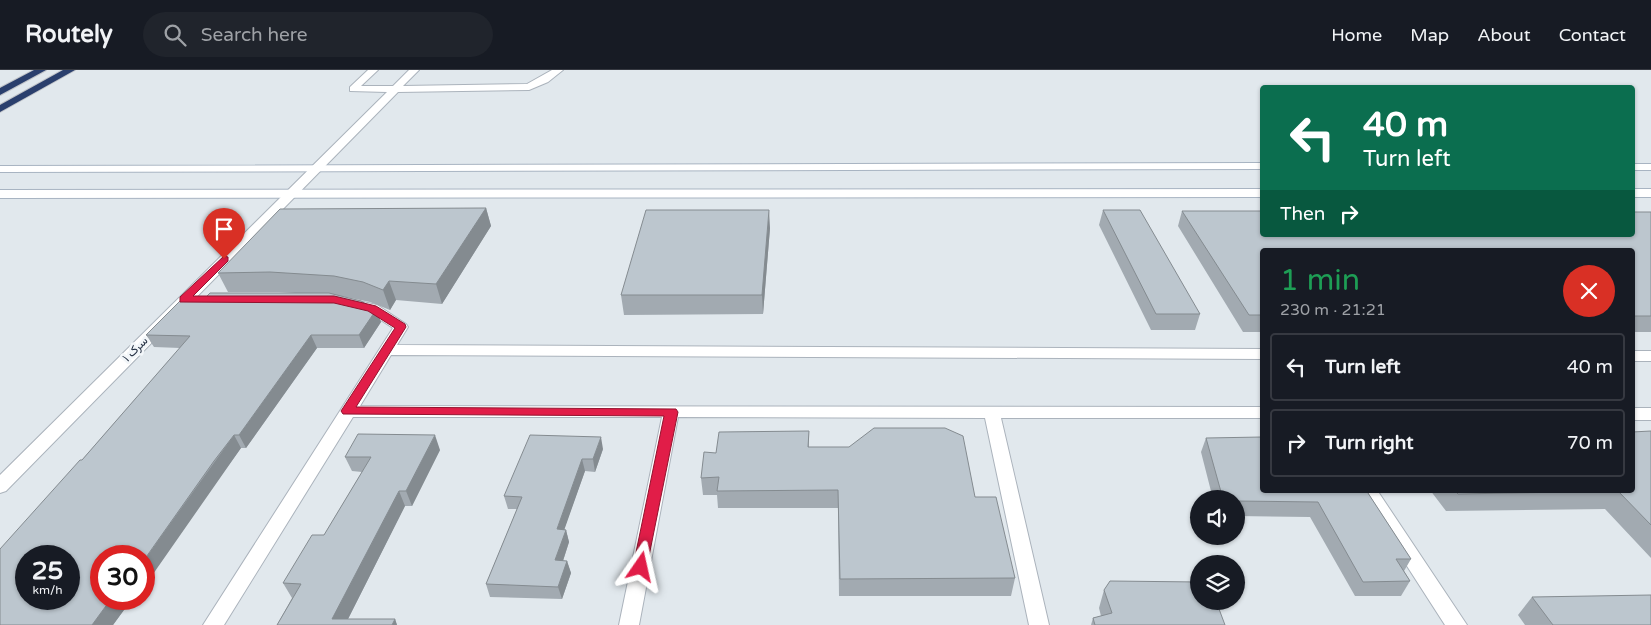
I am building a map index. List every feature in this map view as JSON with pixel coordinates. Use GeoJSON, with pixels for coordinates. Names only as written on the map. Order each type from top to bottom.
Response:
{"type":"FeatureCollection","features":[{"type":"Feature","properties":{"kind":"highway"},"geometry":{"type":"LineString","coordinates":[[0,92],[40,70]]}},
{"type":"Feature","properties":{"kind":"highway"},"geometry":{"type":"LineString","coordinates":[[0,109],[70,70]]}},
{"type":"Feature","properties":{"kind":"street"},"geometry":{"type":"LineString","coordinates":[[373,70],[353,89],[504,89],[530,87],[546,80],[558,70]]}},
{"type":"Feature","properties":{"kind":"street","name":"سرک ۱"},"geometry":{"type":"LineString","coordinates":[[0,486],[414,70]]}},
{"type":"Feature","properties":{"kind":"street"},"geometry":{"type":"LineString","coordinates":[[0,169],[1260,166]]}},
{"type":"Feature","properties":{"kind":"street"},"geometry":{"type":"LineString","coordinates":[[1635,167],[1651,167]]}},
{"type":"Feature","properties":{"kind":"street"},"geometry":{"type":"LineString","coordinates":[[0,194],[1260,193]]}},
{"type":"Feature","properties":{"kind":"street"},"geometry":{"type":"LineString","coordinates":[[1635,193],[1651,193]]}},
{"type":"Feature","properties":{"kind":"street"},"geometry":{"type":"LineString","coordinates":[[184,299],[212,299]]}},
{"type":"Feature","properties":{"kind":"street"},"geometry":{"type":"LineString","coordinates":[[213,625],[401,327],[372,308],[344,302]]}},
{"type":"Feature","properties":{"kind":"street"},"geometry":{"type":"LineString","coordinates":[[386,350],[1260,354]]}},
{"type":"Feature","properties":{"kind":"street"},"geometry":{"type":"LineString","coordinates":[[1635,356],[1651,356]]}},
{"type":"Feature","properties":{"kind":"street"},"geometry":{"type":"LineString","coordinates":[[347,411],[1260,413]]}},
{"type":"Feature","properties":{"kind":"street"},"geometry":{"type":"LineString","coordinates":[[629,625],[672,412]]}},
{"type":"Feature","properties":{"kind":"street"},"geometry":{"type":"LineString","coordinates":[[992,413],[1039,625]]}},
{"type":"Feature","properties":{"kind":"street"},"geometry":{"type":"LineString","coordinates":[[1635,414],[1651,414]]}},
{"type":"Feature","properties":{"kind":"street"},"geometry":{"type":"LineString","coordinates":[[1369,493],[1457,625]]}},
{"type":"Feature","properties":{"kind":"building"},"geometry":{"type":"Polygon","coordinates":[[[486,208],[436,284],[389,281],[383,290],[363,282],[334,276],[270,272],[218,273],[280,209],[486,208]]]}},
{"type":"Feature","properties":{"kind":"building"},"geometry":{"type":"Polygon","coordinates":[[[646,210],[769,210],[762,295],[621,295],[646,210]]]}},
{"type":"Feature","properties":{"kind":"building"},"geometry":{"type":"Polygon","coordinates":[[[1103,210],[1140,210],[1200,314],[1156,314],[1103,210]]]}},
{"type":"Feature","properties":{"kind":"building"},"geometry":{"type":"Polygon","coordinates":[[[1182,211],[1260,211],[1260,237],[1635,237],[1635,212],[1651,212],[1651,316],[1635,316],[1635,248],[1260,248],[1260,315],[1249,315],[1182,211]]]}},
{"type":"Feature","properties":{"kind":"building"},"geometry":{"type":"Polygon","coordinates":[[[210,293],[329,293],[361,301],[376,310],[359,335],[311,335],[239,435],[234,435],[214,461],[155,545],[90,545],[90,610],[103,610],[92,625],[0,625],[0,549],[82,460],[190,336],[146,335],[183,298],[205,298],[210,293]]]}},
{"type":"Feature","properties":{"kind":"building"},"geometry":{"type":"Polygon","coordinates":[[[874,428],[945,428],[963,436],[975,497],[996,497],[1015,578],[840,579],[838,490],[717,491],[719,477],[701,478],[704,452],[716,453],[719,432],[809,431],[808,447],[849,447],[874,428]]]}},
{"type":"Feature","properties":{"kind":"building"},"geometry":{"type":"Polygon","coordinates":[[[1651,431],[1651,525],[1620,493],[1635,493],[1635,432],[1651,431]]]}},
{"type":"Feature","properties":{"kind":"building"},"geometry":{"type":"Polygon","coordinates":[[[358,434],[435,435],[406,491],[399,491],[332,619],[395,619],[392,625],[277,625],[301,584],[283,583],[312,535],[324,535],[371,457],[345,457],[358,434]]]}},
{"type":"Feature","properties":{"kind":"building"},"geometry":{"type":"Polygon","coordinates":[[[530,435],[601,437],[593,459],[582,459],[557,529],[566,530],[555,560],[567,561],[558,587],[486,584],[522,497],[504,496],[530,435]]]}},
{"type":"Feature","properties":{"kind":"building"},"geometry":{"type":"Polygon","coordinates":[[[1260,437],[1260,493],[1368,493],[1411,559],[1396,559],[1410,581],[1363,582],[1318,502],[1245,501],[1245,490],[1220,490],[1206,438],[1260,437]]]}},
{"type":"Feature","properties":{"kind":"building"},"geometry":{"type":"Polygon","coordinates":[[[1457,493],[1511,493],[1458,494],[1457,493]]]}},
{"type":"Feature","properties":{"kind":"building"},"geometry":{"type":"Polygon","coordinates":[[[1110,581],[1190,582],[1190,610],[1219,610],[1225,625],[1095,625],[1093,618],[1112,613],[1104,590],[1110,581]]]}},
{"type":"Feature","properties":{"kind":"building"},"geometry":{"type":"Polygon","coordinates":[[[1651,595],[1651,625],[1553,625],[1532,597],[1651,595]]]}},
{"type":"Feature","properties":{"kind":"route"},"geometry":{"type":"LineString","coordinates":[[224,259],[184,299],[334,299],[372,308],[401,327],[347,411],[672,412],[641,567]]}}]}
